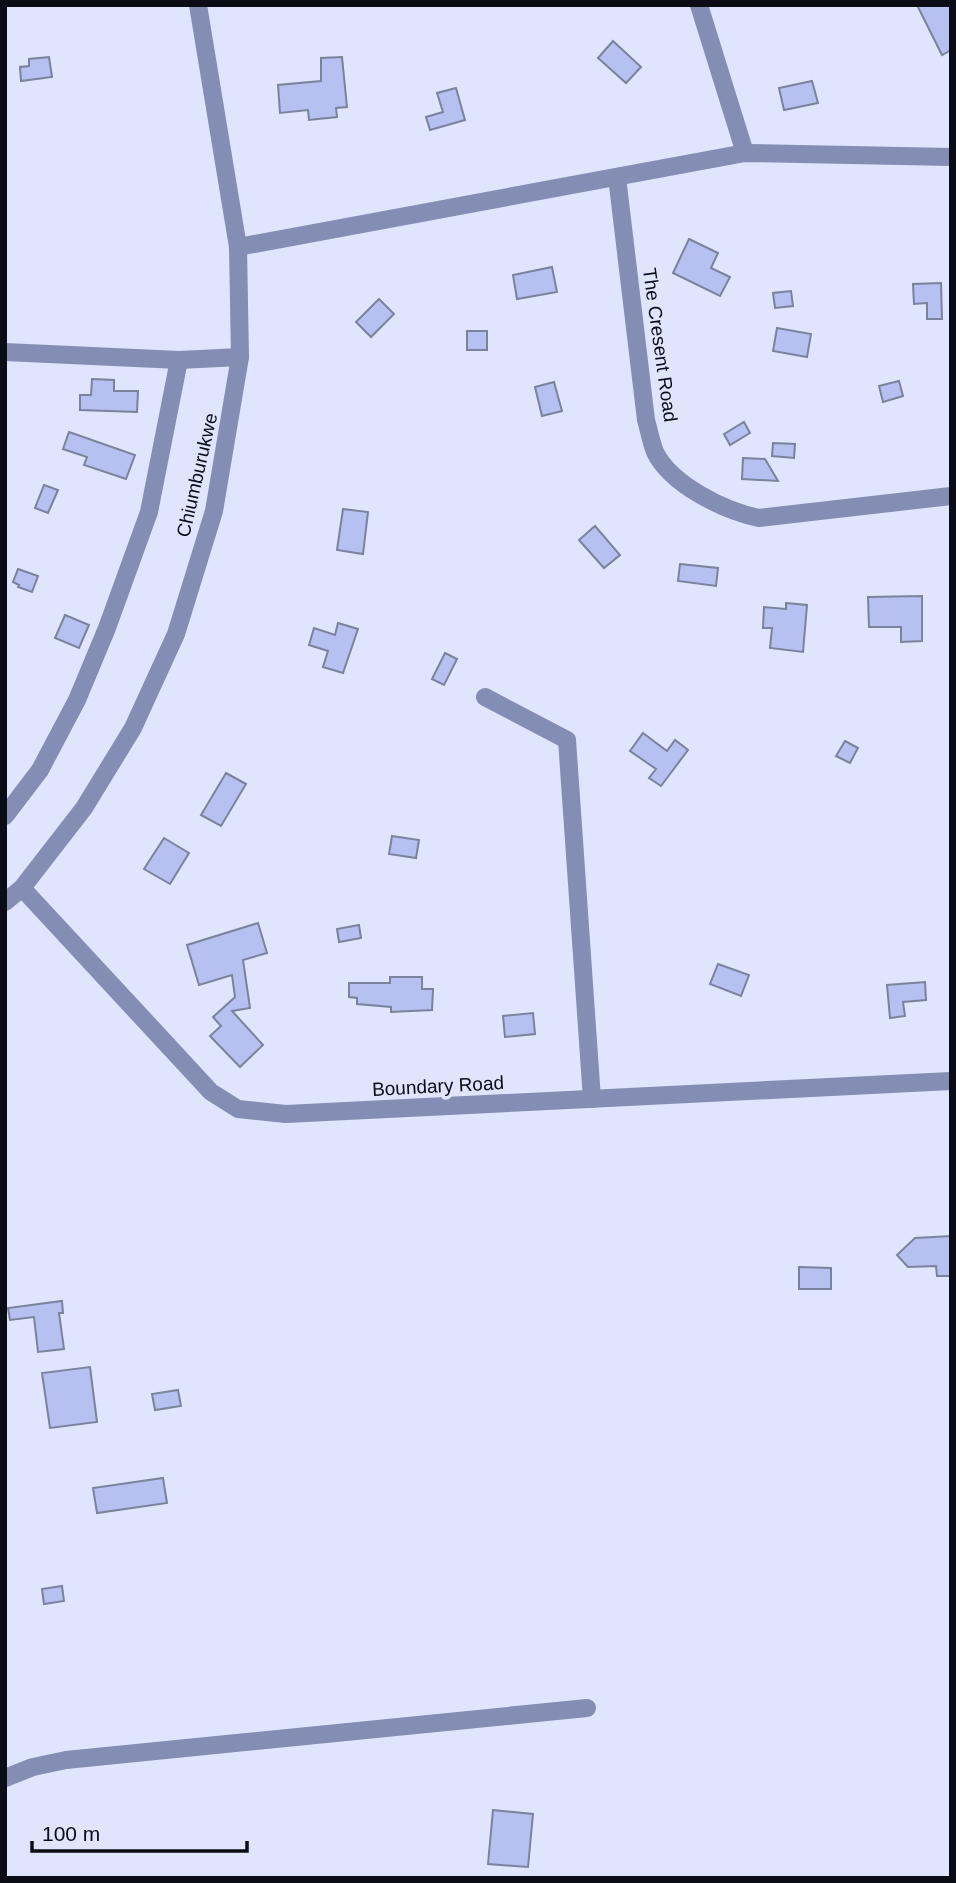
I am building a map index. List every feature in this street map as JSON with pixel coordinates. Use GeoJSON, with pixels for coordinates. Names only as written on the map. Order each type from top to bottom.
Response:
{"type":"FeatureCollection","features":[{"type":"Feature","properties":{"kind":"street","name":"Chiumburukwe"},"geometry":{"type":"LineString","coordinates":[[5,902],[22,888],[84,808],[132,728],[176,634],[214,511],[240,357],[238,247],[198,5]]}},
{"type":"Feature","properties":{"kind":"street"},"geometry":{"type":"LineString","coordinates":[[699,5],[745,153]]}},
{"type":"Feature","properties":{"kind":"street"},"geometry":{"type":"LineString","coordinates":[[238,247],[745,153],[951,157]]}},
{"type":"Feature","properties":{"kind":"street","name":"The Cresent Road"},"geometry":{"type":"LineString","coordinates":[[617,177],[646,420],[656,453],[675,477],[705,497],[739,514],[759,518],[951,496]]}},
{"type":"Feature","properties":{"kind":"street"},"geometry":{"type":"LineString","coordinates":[[5,352],[179,360],[240,357]]}},
{"type":"Feature","properties":{"kind":"street"},"geometry":{"type":"LineString","coordinates":[[5,816],[40,771],[77,700],[107,628],[149,512],[179,360]]}},
{"type":"Feature","properties":{"kind":"street"},"geometry":{"type":"LineString","coordinates":[[485,697],[567,740],[592,1099]]}},
{"type":"Feature","properties":{"kind":"street","name":"Boundary Road"},"geometry":{"type":"LineString","coordinates":[[22,888],[211,1092],[238,1109],[286,1114],[951,1082]]}},
{"type":"Feature","properties":{"kind":"street"},"geometry":{"type":"LineString","coordinates":[[5,1778],[66,1760],[587,1707]]}},
{"type":"Feature","properties":{"kind":"building"},"geometry":{"type":"Polygon","coordinates":[[[917,5],[951,5],[951,50],[942,55],[917,5]]]}},
{"type":"Feature","properties":{"kind":"building"},"geometry":{"type":"Polygon","coordinates":[[[613,41],[641,67],[626,83],[598,58],[613,41]]]}},
{"type":"Feature","properties":{"kind":"building"},"geometry":{"type":"Polygon","coordinates":[[[49,57],[52,77],[21,81],[20,67],[29,66],[29,59],[49,57]]]}},
{"type":"Feature","properties":{"kind":"building"},"geometry":{"type":"Polygon","coordinates":[[[342,57],[347,107],[336,108],[337,117],[309,120],[308,110],[280,113],[278,85],[321,81],[321,58],[342,57]]]}},
{"type":"Feature","properties":{"kind":"building"},"geometry":{"type":"Polygon","coordinates":[[[812,81],[818,103],[784,110],[779,88],[812,81]]]}},
{"type":"Feature","properties":{"kind":"building"},"geometry":{"type":"Polygon","coordinates":[[[456,88],[465,120],[430,130],[426,117],[443,112],[437,93],[456,88]]]}},
{"type":"Feature","properties":{"kind":"building"},"geometry":{"type":"Polygon","coordinates":[[[689,239],[718,253],[711,268],[730,277],[720,296],[673,273],[689,239]]]}},
{"type":"Feature","properties":{"kind":"building"},"geometry":{"type":"Polygon","coordinates":[[[552,267],[557,292],[517,299],[513,275],[552,267]]]}},
{"type":"Feature","properties":{"kind":"building"},"geometry":{"type":"Polygon","coordinates":[[[941,283],[942,319],[927,319],[927,303],[914,304],[913,284],[941,283]]]}},
{"type":"Feature","properties":{"kind":"building"},"geometry":{"type":"Polygon","coordinates":[[[791,291],[793,306],[775,308],[773,293],[791,291]]]}},
{"type":"Feature","properties":{"kind":"building"},"geometry":{"type":"Polygon","coordinates":[[[379,299],[394,314],[371,337],[356,322],[379,299]]]}},
{"type":"Feature","properties":{"kind":"building"},"geometry":{"type":"Polygon","coordinates":[[[777,328],[811,334],[807,357],[773,351],[777,328]]]}},
{"type":"Feature","properties":{"kind":"building"},"geometry":{"type":"Polygon","coordinates":[[[467,331],[487,331],[487,350],[467,350],[467,331]]]}},
{"type":"Feature","properties":{"kind":"building"},"geometry":{"type":"Polygon","coordinates":[[[92,379],[114,380],[114,391],[138,391],[137,412],[80,410],[80,395],[91,395],[92,379]]]}},
{"type":"Feature","properties":{"kind":"building"},"geometry":{"type":"Polygon","coordinates":[[[899,381],[903,396],[883,402],[879,386],[899,381]]]}},
{"type":"Feature","properties":{"kind":"building"},"geometry":{"type":"Polygon","coordinates":[[[554,382],[562,411],[542,416],[535,387],[554,382]]]}},
{"type":"Feature","properties":{"kind":"building"},"geometry":{"type":"Polygon","coordinates":[[[744,422],[750,433],[730,445],[724,434],[744,422]]]}},
{"type":"Feature","properties":{"kind":"building"},"geometry":{"type":"Polygon","coordinates":[[[69,432],[135,455],[126,479],[84,465],[87,457],[63,449],[69,432]]]}},
{"type":"Feature","properties":{"kind":"building"},"geometry":{"type":"Polygon","coordinates":[[[773,443],[795,444],[794,458],[772,456],[773,443]]]}},
{"type":"Feature","properties":{"kind":"building"},"geometry":{"type":"Polygon","coordinates":[[[743,458],[765,459],[778,481],[742,479],[743,458]]]}},
{"type":"Feature","properties":{"kind":"building"},"geometry":{"type":"Polygon","coordinates":[[[44,485],[58,490],[48,513],[35,508],[44,485]]]}},
{"type":"Feature","properties":{"kind":"building"},"geometry":{"type":"Polygon","coordinates":[[[343,509],[368,512],[363,554],[337,550],[343,509]]]}},
{"type":"Feature","properties":{"kind":"building"},"geometry":{"type":"Polygon","coordinates":[[[595,526],[620,555],[604,568],[579,540],[595,526]]]}},
{"type":"Feature","properties":{"kind":"building"},"geometry":{"type":"Polygon","coordinates":[[[680,564],[718,568],[716,586],[678,581],[680,564]]]}},
{"type":"Feature","properties":{"kind":"building"},"geometry":{"type":"Polygon","coordinates":[[[18,569],[38,576],[32,592],[13,582],[18,569]]]}},
{"type":"Feature","properties":{"kind":"building"},"geometry":{"type":"Polygon","coordinates":[[[922,596],[922,641],[901,642],[901,627],[869,627],[868,597],[922,596]]]}},
{"type":"Feature","properties":{"kind":"building"},"geometry":{"type":"Polygon","coordinates":[[[786,603],[807,605],[803,652],[770,648],[772,628],[763,628],[764,607],[786,609],[786,603]]]}},
{"type":"Feature","properties":{"kind":"building"},"geometry":{"type":"Polygon","coordinates":[[[65,615],[89,625],[79,648],[55,638],[65,615]]]}},
{"type":"Feature","properties":{"kind":"building"},"geometry":{"type":"Polygon","coordinates":[[[338,623],[358,629],[343,673],[323,667],[328,651],[309,645],[314,628],[335,635],[338,623]]]}},
{"type":"Feature","properties":{"kind":"building"},"geometry":{"type":"Polygon","coordinates":[[[445,653],[457,659],[444,685],[432,679],[445,653]]]}},
{"type":"Feature","properties":{"kind":"building"},"geometry":{"type":"Polygon","coordinates":[[[643,733],[667,751],[675,740],[688,750],[661,786],[649,778],[656,769],[630,751],[643,733]]]}},
{"type":"Feature","properties":{"kind":"building"},"geometry":{"type":"Polygon","coordinates":[[[845,741],[858,748],[850,763],[836,756],[845,741]]]}},
{"type":"Feature","properties":{"kind":"building"},"geometry":{"type":"Polygon","coordinates":[[[226,773],[246,784],[221,826],[201,815],[226,773]]]}},
{"type":"Feature","properties":{"kind":"building"},"geometry":{"type":"Polygon","coordinates":[[[392,836],[419,840],[416,858],[389,854],[392,836]]]}},
{"type":"Feature","properties":{"kind":"building"},"geometry":{"type":"Polygon","coordinates":[[[164,838],[189,853],[170,884],[144,869],[164,838]]]}},
{"type":"Feature","properties":{"kind":"building"},"geometry":{"type":"Polygon","coordinates":[[[258,923],[267,953],[243,960],[250,1008],[232,1011],[263,1045],[240,1067],[210,1036],[221,1026],[213,1017],[235,997],[232,975],[199,985],[187,945],[258,923]]]}},
{"type":"Feature","properties":{"kind":"building"},"geometry":{"type":"Polygon","coordinates":[[[359,925],[361,938],[339,942],[337,929],[359,925]]]}},
{"type":"Feature","properties":{"kind":"building"},"geometry":{"type":"Polygon","coordinates":[[[718,964],[749,975],[741,996],[710,984],[718,964]]]}},
{"type":"Feature","properties":{"kind":"building"},"geometry":{"type":"Polygon","coordinates":[[[390,977],[422,977],[422,989],[433,989],[432,1010],[391,1012],[391,1007],[357,1004],[357,998],[349,997],[349,983],[390,983],[390,977]]]}},
{"type":"Feature","properties":{"kind":"building"},"geometry":{"type":"Polygon","coordinates":[[[925,982],[926,1000],[903,1002],[905,1016],[890,1018],[887,985],[925,982]]]}},
{"type":"Feature","properties":{"kind":"building"},"geometry":{"type":"Polygon","coordinates":[[[533,1013],[535,1034],[505,1037],[503,1016],[533,1013]]]}},
{"type":"Feature","properties":{"kind":"building"},"geometry":{"type":"Polygon","coordinates":[[[951,1236],[951,1276],[937,1276],[936,1266],[908,1267],[897,1255],[915,1238],[951,1236]]]}},
{"type":"Feature","properties":{"kind":"building"},"geometry":{"type":"Polygon","coordinates":[[[799,1267],[831,1268],[831,1289],[799,1289],[799,1267]]]}},
{"type":"Feature","properties":{"kind":"building"},"geometry":{"type":"Polygon","coordinates":[[[62,1301],[63,1313],[59,1313],[64,1349],[38,1352],[34,1317],[10,1320],[8,1308],[62,1301]]]}},
{"type":"Feature","properties":{"kind":"building"},"geometry":{"type":"Polygon","coordinates":[[[90,1367],[97,1422],[50,1428],[42,1373],[90,1367]]]}},
{"type":"Feature","properties":{"kind":"building"},"geometry":{"type":"Polygon","coordinates":[[[178,1390],[181,1406],[155,1410],[152,1394],[178,1390]]]}},
{"type":"Feature","properties":{"kind":"building"},"geometry":{"type":"Polygon","coordinates":[[[163,1478],[167,1503],[97,1513],[93,1488],[163,1478]]]}},
{"type":"Feature","properties":{"kind":"building"},"geometry":{"type":"Polygon","coordinates":[[[62,1586],[64,1601],[44,1604],[42,1589],[62,1586]]]}},
{"type":"Feature","properties":{"kind":"building"},"geometry":{"type":"Polygon","coordinates":[[[493,1810],[533,1814],[528,1867],[488,1864],[493,1810]]]}}]}
